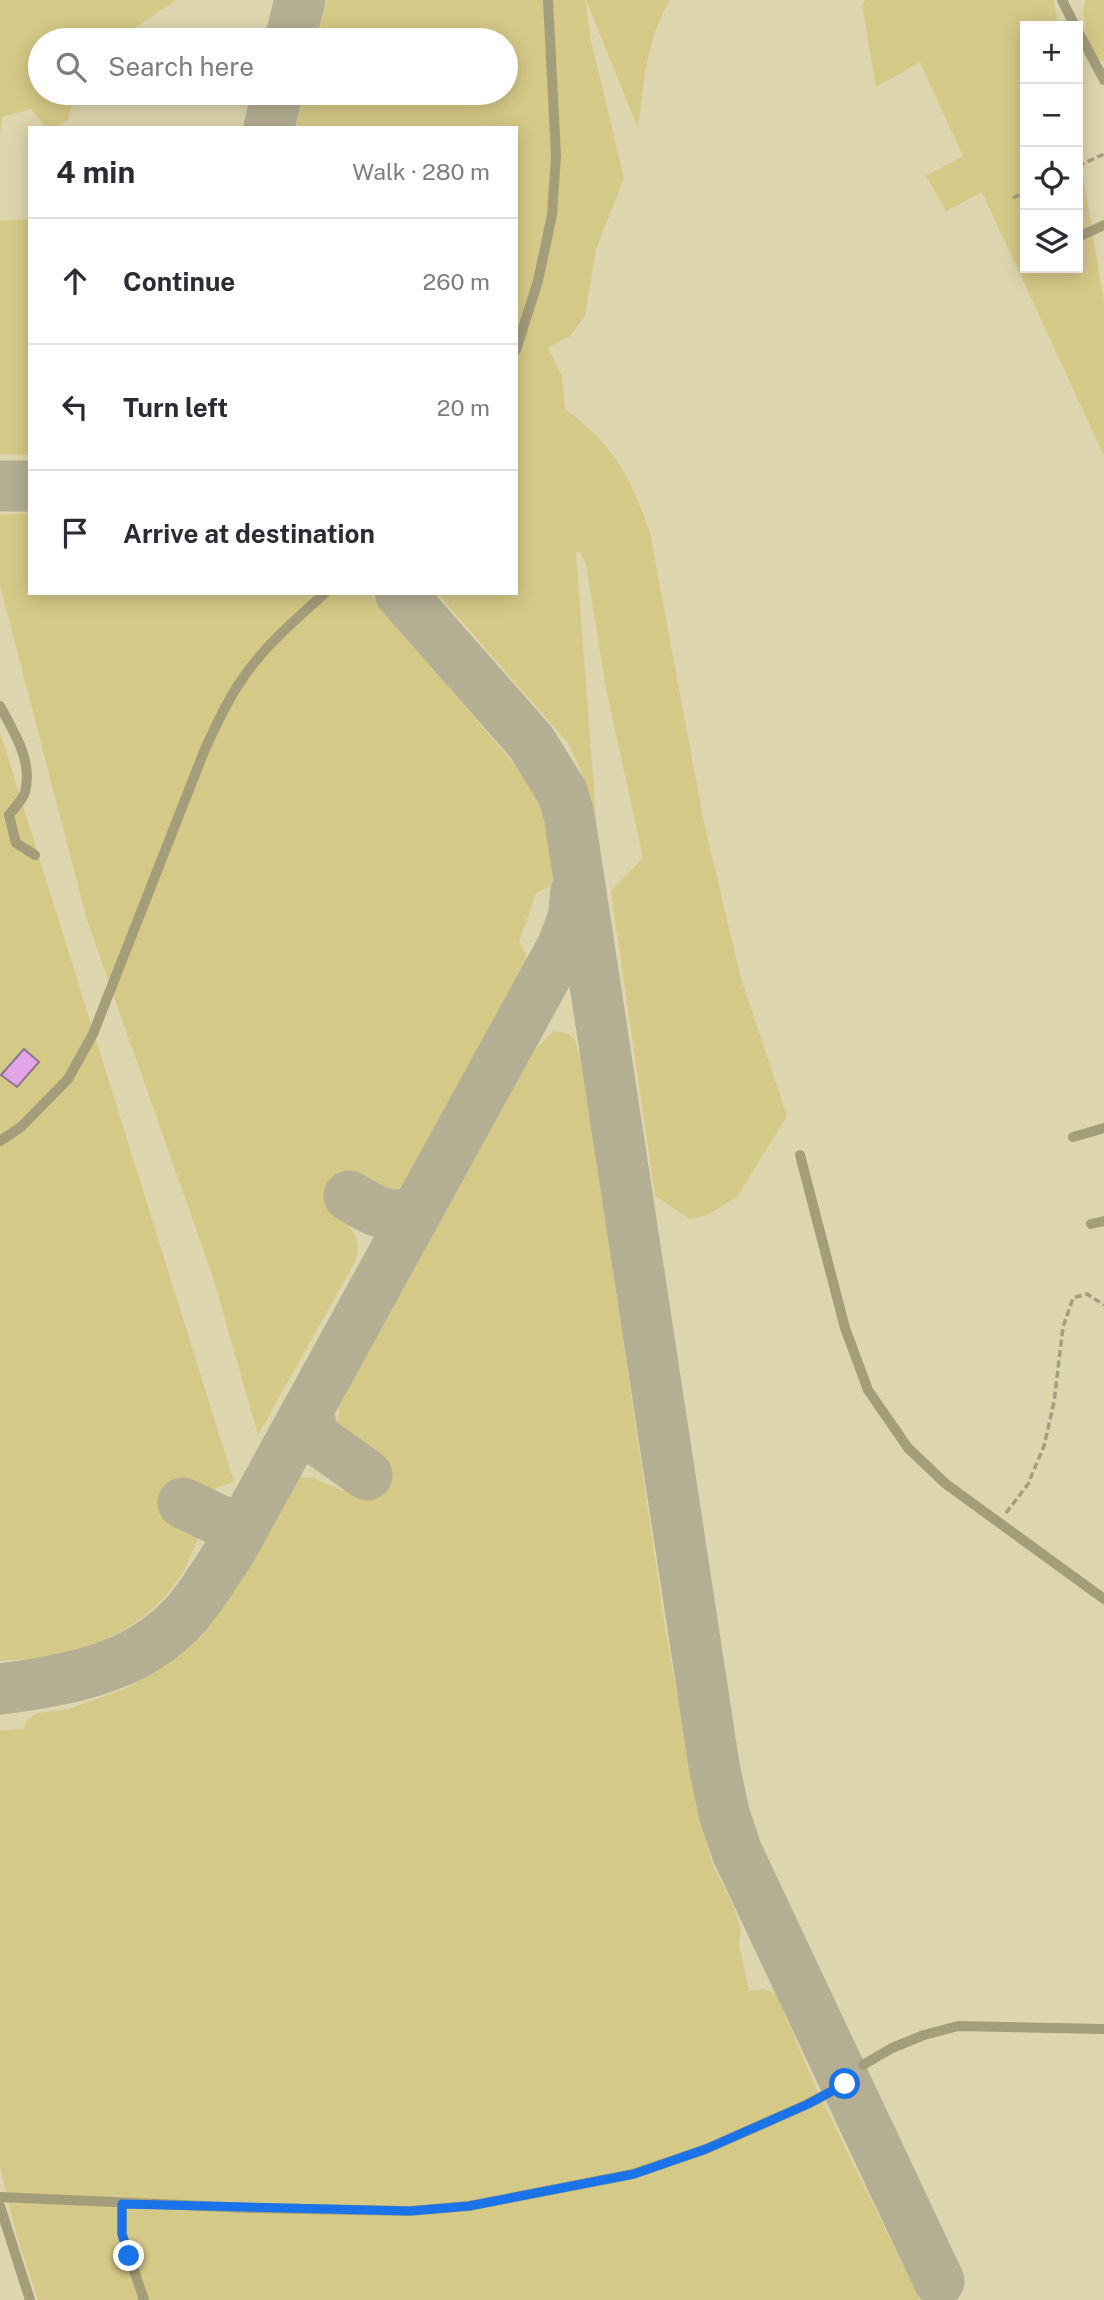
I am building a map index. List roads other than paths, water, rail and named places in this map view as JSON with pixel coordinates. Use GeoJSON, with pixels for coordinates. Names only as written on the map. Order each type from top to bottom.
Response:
{"type":"FeatureCollection","features":[{"type":"Feature","properties":{"kind":"lane"},"geometry":{"type":"LineString","coordinates":[[518,344],[538,281],[552,215],[556,156],[548,0]]}},
{"type":"Feature","properties":{"kind":"lane"},"geometry":{"type":"LineString","coordinates":[[1062,0],[1073,21]]}},
{"type":"Feature","properties":{"kind":"lane"},"geometry":{"type":"LineString","coordinates":[[1083,40],[1104,80]]}},
{"type":"Feature","properties":{"kind":"lane"},"geometry":{"type":"LineString","coordinates":[[1083,235],[1104,225]]}},
{"type":"Feature","properties":{"kind":"lane"},"geometry":{"type":"LineString","coordinates":[[0,1141],[21,1127],[68,1079],[93,1034],[205,749],[221,715],[242,679],[277,637],[323,595]]}},
{"type":"Feature","properties":{"kind":"lane"},"geometry":{"type":"LineString","coordinates":[[0,706],[19,740],[27,770],[25,794],[9,815],[16,843],[36,855]]}},
{"type":"Feature","properties":{"kind":"lane"},"geometry":{"type":"LineString","coordinates":[[1073,1137],[1104,1128]]}},
{"type":"Feature","properties":{"kind":"lane"},"geometry":{"type":"LineString","coordinates":[[800,1155],[845,1328],[868,1390],[901,1439],[946,1485],[1104,1599]]}},
{"type":"Feature","properties":{"kind":"lane"},"geometry":{"type":"LineString","coordinates":[[1091,1224],[1104,1221]]}},
{"type":"Feature","properties":{"kind":"lane"},"geometry":{"type":"LineString","coordinates":[[863,2065],[892,2048],[924,2035],[958,2026],[1104,2029]]}},
{"type":"Feature","properties":{"kind":"lane"},"geometry":{"type":"LineString","coordinates":[[0,2197],[122,2204],[410,2211],[482,2204],[634,2174],[706,2149],[808,2104],[845,2084]]}},
{"type":"Feature","properties":{"kind":"lane"},"geometry":{"type":"LineString","coordinates":[[122,2204],[122,2234],[144,2300]]}},
{"type":"Feature","properties":{"kind":"lane"},"geometry":{"type":"LineString","coordinates":[[0,2206],[30,2300]]}}]}
